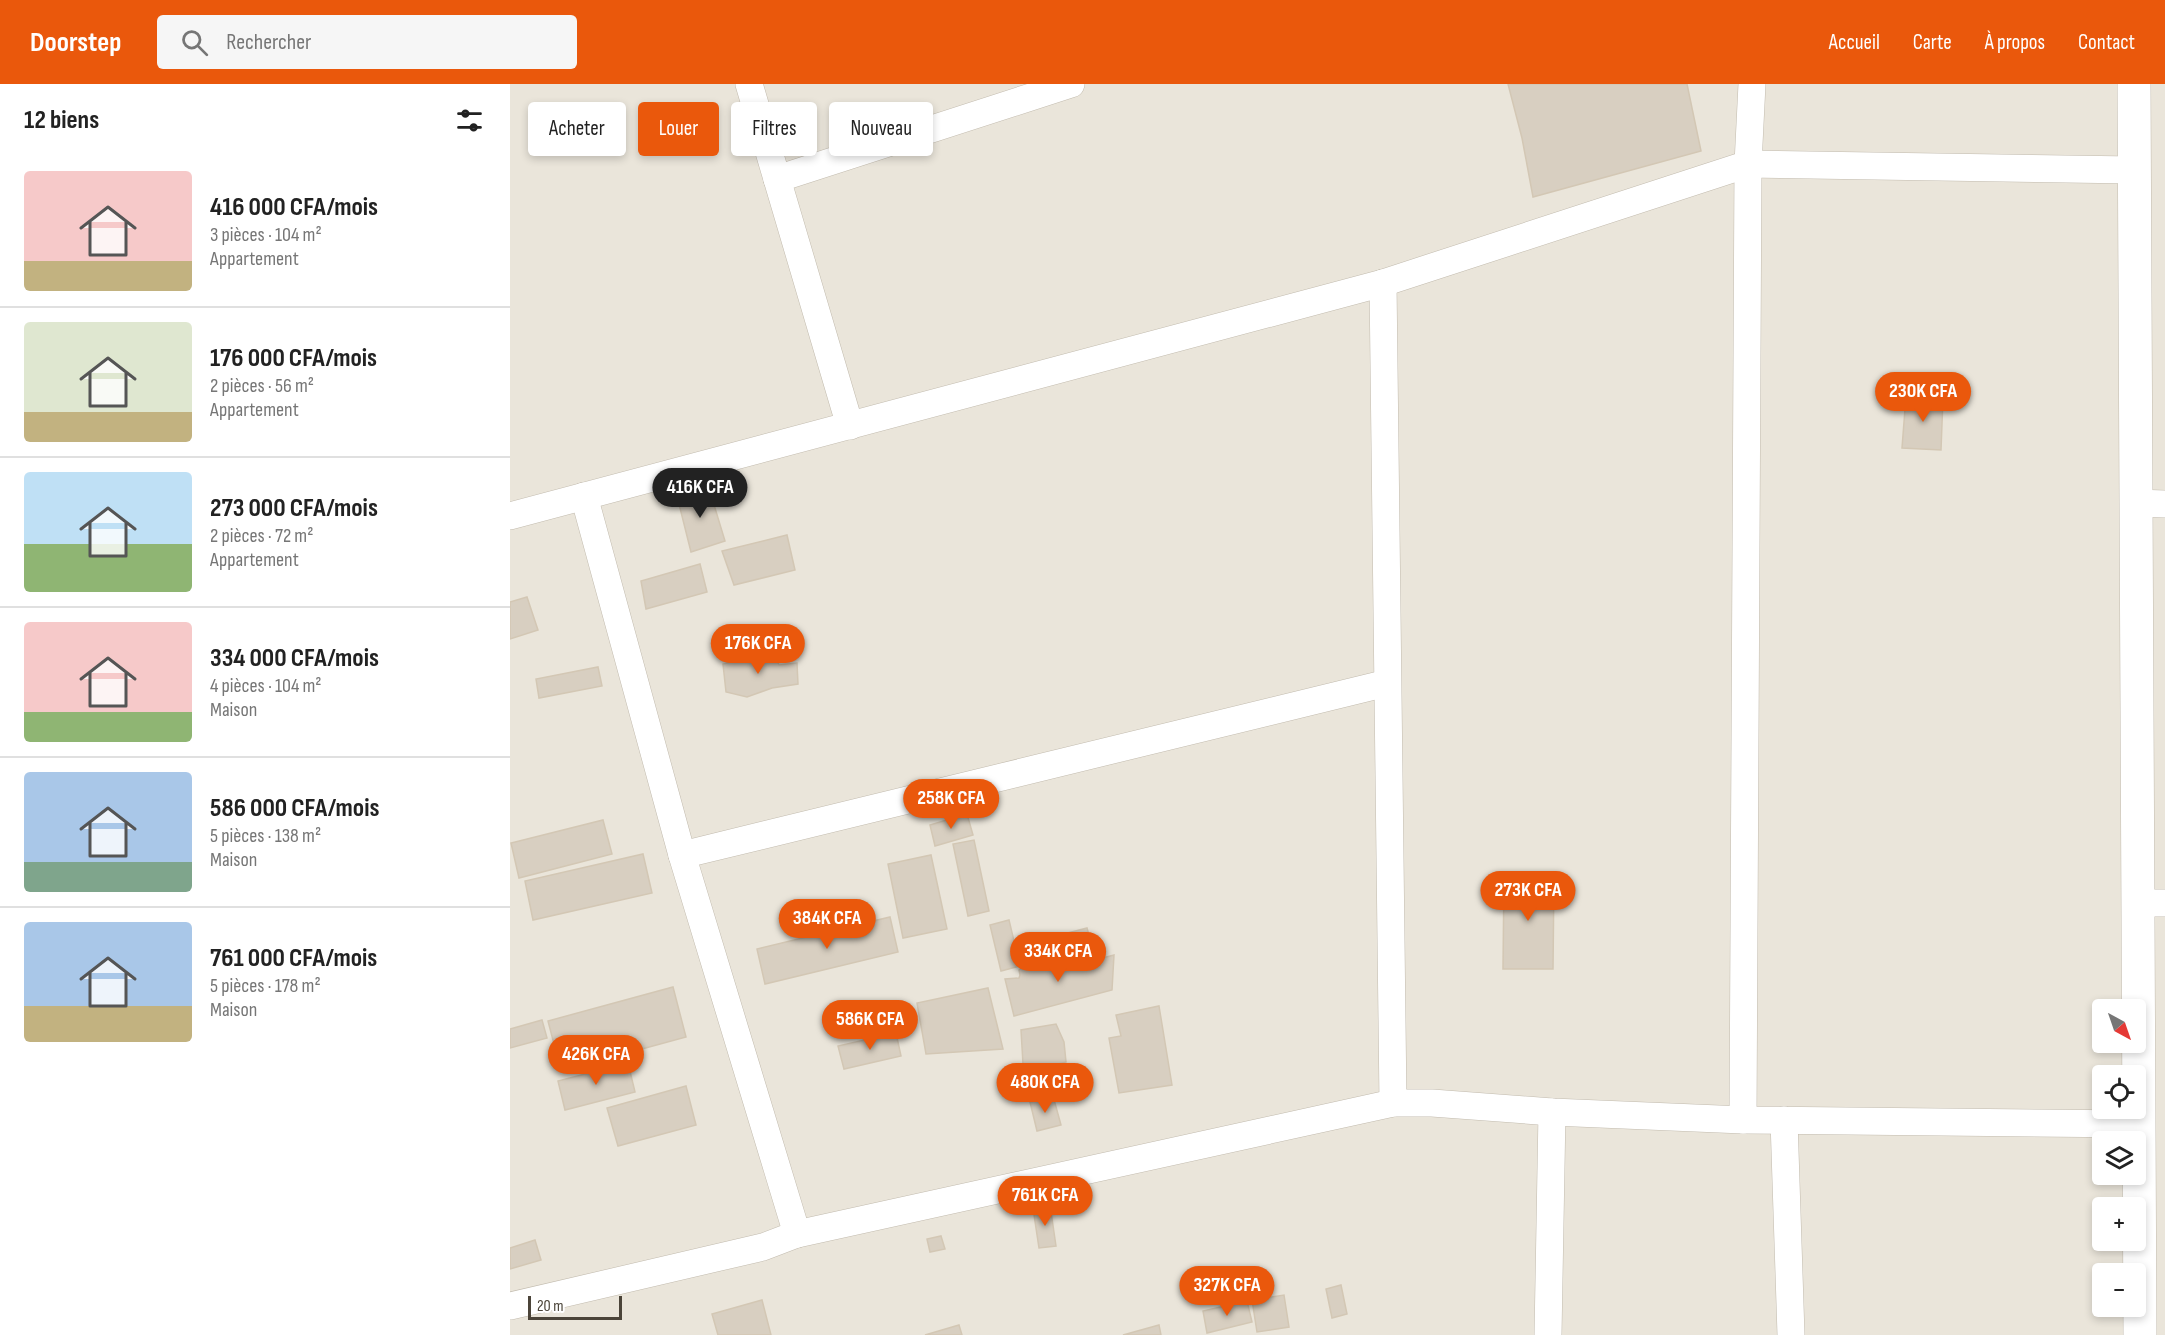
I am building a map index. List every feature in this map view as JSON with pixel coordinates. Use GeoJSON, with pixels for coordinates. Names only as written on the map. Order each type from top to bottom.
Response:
{"type":"FeatureCollection","features":[{"type":"Feature","properties":{"kind":"street"},"geometry":{"type":"LineString","coordinates":[[749,84],[850,426]]}},
{"type":"Feature","properties":{"kind":"street"},"geometry":{"type":"LineString","coordinates":[[777,179],[1071,84]]}},
{"type":"Feature","properties":{"kind":"street"},"geometry":{"type":"LineString","coordinates":[[1743,1120],[1748,164],[1752,84]]}},
{"type":"Feature","properties":{"kind":"street"},"geometry":{"type":"LineString","coordinates":[[2134,84],[2133,170],[2150,503],[2151,903],[2139,1124],[2140,1335]]}},
{"type":"Feature","properties":{"kind":"street"},"geometry":{"type":"LineString","coordinates":[[510,516],[1383,283],[1748,164],[2133,170]]}},
{"type":"Feature","properties":{"kind":"street"},"geometry":{"type":"LineString","coordinates":[[1383,283],[1393,1103]]}},
{"type":"Feature","properties":{"kind":"street"},"geometry":{"type":"LineString","coordinates":[[584,496],[682,855],[796,1234]]}},
{"type":"Feature","properties":{"kind":"street"},"geometry":{"type":"LineString","coordinates":[[682,855],[1387,683]]}},
{"type":"Feature","properties":{"kind":"street"},"geometry":{"type":"LineString","coordinates":[[510,1306],[763,1246],[796,1234],[1393,1103],[1432,1103],[1552,1112],[1743,1120],[2139,1124]]}},
{"type":"Feature","properties":{"kind":"street"},"geometry":{"type":"LineString","coordinates":[[1548,1335],[1552,1112]]}},
{"type":"Feature","properties":{"kind":"street"},"geometry":{"type":"LineString","coordinates":[[1784,1120],[1791,1335]]}},
{"type":"Feature","properties":{"kind":"shaded area"},"geometry":{"type":"Polygon","coordinates":[[[510,84],[2165,84],[2165,1335],[510,1335],[510,84]]]}},
{"type":"Feature","properties":{"kind":"building"},"geometry":{"type":"Polygon","coordinates":[[[1508,84],[1687,84],[1701,151],[1533,197],[1522,138],[1508,84]]]}},
{"type":"Feature","properties":{"kind":"building"},"geometry":{"type":"Polygon","coordinates":[[[1906,396],[1943,398],[1941,450],[1902,448],[1906,396]]]}},
{"type":"Feature","properties":{"kind":"building"},"geometry":{"type":"Polygon","coordinates":[[[708,485],[725,541],[691,552],[677,496],[708,485]]]}},
{"type":"Feature","properties":{"kind":"building"},"geometry":{"type":"Polygon","coordinates":[[[787,535],[795,570],[734,585],[722,551],[787,535]]]}},
{"type":"Feature","properties":{"kind":"building"},"geometry":{"type":"Polygon","coordinates":[[[700,564],[707,592],[646,609],[641,581],[700,564]]]}},
{"type":"Feature","properties":{"kind":"building"},"geometry":{"type":"Polygon","coordinates":[[[527,597],[538,630],[510,639],[510,602],[527,597]]]}},
{"type":"Feature","properties":{"kind":"building"},"geometry":{"type":"Polygon","coordinates":[[[773,652],[779,665],[797,663],[798,684],[772,688],[747,697],[726,692],[723,664],[773,652]]]}},
{"type":"Feature","properties":{"kind":"building"},"geometry":{"type":"Polygon","coordinates":[[[598,667],[602,686],[539,698],[536,679],[598,667]]]}},
{"type":"Feature","properties":{"kind":"building"},"geometry":{"type":"Polygon","coordinates":[[[967,814],[973,835],[935,846],[930,825],[967,814]]]}},
{"type":"Feature","properties":{"kind":"building"},"geometry":{"type":"Polygon","coordinates":[[[603,820],[612,854],[519,878],[511,843],[603,820]]]}},
{"type":"Feature","properties":{"kind":"building"},"geometry":{"type":"Polygon","coordinates":[[[974,840],[989,911],[968,916],[953,844],[974,840]]]}},
{"type":"Feature","properties":{"kind":"building"},"geometry":{"type":"Polygon","coordinates":[[[643,854],[652,893],[533,920],[525,881],[643,854]]]}},
{"type":"Feature","properties":{"kind":"building"},"geometry":{"type":"Polygon","coordinates":[[[931,855],[947,929],[903,938],[888,864],[931,855]]]}},
{"type":"Feature","properties":{"kind":"building"},"geometry":{"type":"Polygon","coordinates":[[[1504,874],[1554,874],[1553,969],[1503,969],[1504,874]]]}},
{"type":"Feature","properties":{"kind":"building"},"geometry":{"type":"Polygon","coordinates":[[[890,917],[898,952],[765,984],[757,949],[890,917]]]}},
{"type":"Feature","properties":{"kind":"building"},"geometry":{"type":"Polygon","coordinates":[[[1009,920],[1020,966],[1001,971],[990,925],[1009,920]]]}},
{"type":"Feature","properties":{"kind":"building"},"geometry":{"type":"Polygon","coordinates":[[[1087,928],[1092,946],[1027,964],[1022,945],[1087,928]]]}},
{"type":"Feature","properties":{"kind":"building"},"geometry":{"type":"Polygon","coordinates":[[[1065,955],[1072,966],[1114,955],[1112,990],[1014,1016],[1005,979],[1019,978],[1019,970],[1027,964],[1065,955]]]}},
{"type":"Feature","properties":{"kind":"building"},"geometry":{"type":"Polygon","coordinates":[[[673,987],[686,1037],[561,1071],[548,1021],[673,987]]]}},
{"type":"Feature","properties":{"kind":"building"},"geometry":{"type":"Polygon","coordinates":[[[988,988],[1003,1049],[926,1054],[917,1003],[988,988]]]}},
{"type":"Feature","properties":{"kind":"building"},"geometry":{"type":"Polygon","coordinates":[[[1159,1006],[1172,1085],[1119,1093],[1109,1038],[1121,1036],[1116,1015],[1159,1006]]]}},
{"type":"Feature","properties":{"kind":"building"},"geometry":{"type":"Polygon","coordinates":[[[542,1020],[547,1038],[510,1048],[510,1029],[542,1020]]]}},
{"type":"Feature","properties":{"kind":"building"},"geometry":{"type":"Polygon","coordinates":[[[1056,1024],[1064,1042],[1066,1062],[1043,1068],[1041,1080],[1024,1081],[1021,1030],[1056,1024]]]}},
{"type":"Feature","properties":{"kind":"building"},"geometry":{"type":"Polygon","coordinates":[[[896,1033],[901,1056],[844,1069],[838,1046],[896,1033]]]}},
{"type":"Feature","properties":{"kind":"building"},"geometry":{"type":"Polygon","coordinates":[[[628,1063],[635,1092],[565,1110],[558,1081],[628,1063]]]}},
{"type":"Feature","properties":{"kind":"building"},"geometry":{"type":"Polygon","coordinates":[[[686,1086],[696,1125],[618,1146],[607,1108],[686,1086]]]}},
{"type":"Feature","properties":{"kind":"building"},"geometry":{"type":"Polygon","coordinates":[[[1053,1096],[1061,1125],[1037,1131],[1030,1102],[1053,1096]]]}},
{"type":"Feature","properties":{"kind":"building"},"geometry":{"type":"Polygon","coordinates":[[[1050,1205],[1056,1246],[1039,1248],[1033,1208],[1050,1205]]]}},
{"type":"Feature","properties":{"kind":"building"},"geometry":{"type":"Polygon","coordinates":[[[941,1236],[945,1249],[930,1252],[927,1239],[941,1236]]]}},
{"type":"Feature","properties":{"kind":"building"},"geometry":{"type":"Polygon","coordinates":[[[535,1240],[541,1260],[510,1269],[510,1248],[535,1240]]]}},
{"type":"Feature","properties":{"kind":"building"},"geometry":{"type":"Polygon","coordinates":[[[1341,1285],[1347,1314],[1332,1318],[1326,1289],[1341,1285]]]}},
{"type":"Feature","properties":{"kind":"building"},"geometry":{"type":"Polygon","coordinates":[[[1284,1295],[1289,1327],[1257,1332],[1252,1300],[1284,1295]]]}},
{"type":"Feature","properties":{"kind":"building"},"geometry":{"type":"Polygon","coordinates":[[[762,1300],[771,1335],[718,1335],[712,1314],[762,1300]]]}},
{"type":"Feature","properties":{"kind":"building"},"geometry":{"type":"Polygon","coordinates":[[[1247,1301],[1252,1322],[1207,1333],[1203,1311],[1247,1301]]]}},
{"type":"Feature","properties":{"kind":"building"},"geometry":{"type":"Polygon","coordinates":[[[959,1325],[962,1335],[925,1335],[959,1325]]]}},
{"type":"Feature","properties":{"kind":"building"},"geometry":{"type":"Polygon","coordinates":[[[1159,1325],[1161,1335],[1123,1335],[1159,1325]]]}}]}
